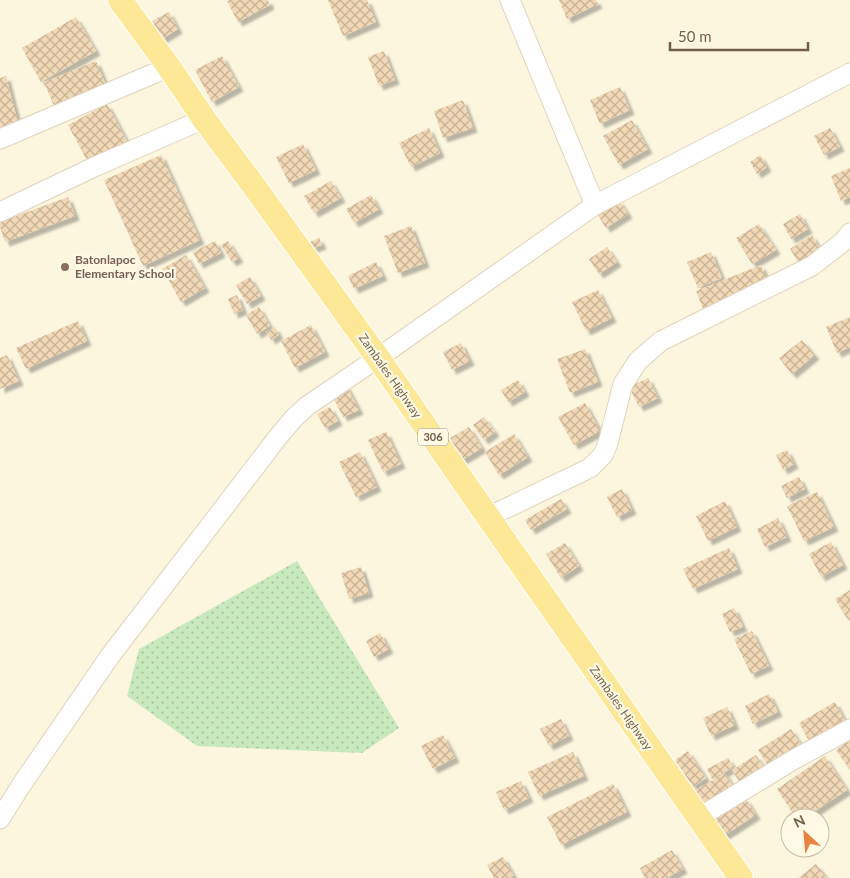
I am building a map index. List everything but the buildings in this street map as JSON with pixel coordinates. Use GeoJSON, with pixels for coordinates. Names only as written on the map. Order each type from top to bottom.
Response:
{"type":"FeatureCollection","features":[{"type":"Feature","properties":{"kind":"main road","name":"Zambales Highway"},"geometry":{"type":"LineString","coordinates":[[120,0],[378,358],[741,878]]}},
{"type":"Feature","properties":{"kind":"street"},"geometry":{"type":"LineString","coordinates":[[510,0],[595,205]]}},
{"type":"Feature","properties":{"kind":"street"},"geometry":{"type":"LineString","coordinates":[[0,139],[169,67]]}},
{"type":"Feature","properties":{"kind":"street"},"geometry":{"type":"LineString","coordinates":[[0,819],[110,656],[278,437],[307,406],[595,205],[850,73]]}},
{"type":"Feature","properties":{"kind":"street"},"geometry":{"type":"LineString","coordinates":[[0,212],[94,167],[204,119]]}},
{"type":"Feature","properties":{"kind":"street"},"geometry":{"type":"LineString","coordinates":[[488,517],[590,468],[603,455],[608,443],[623,384],[638,361],[661,341],[812,266],[850,234]]}},
{"type":"Feature","properties":{"kind":"street"},"geometry":{"type":"LineString","coordinates":[[698,818],[792,760],[850,729]]}},
{"type":"Feature","properties":{"kind":"green space"},"geometry":{"type":"Polygon","coordinates":[[[297,561],[399,728],[362,753],[197,746],[127,696],[139,649],[297,561]]]}},
{"type":"Feature","properties":{"kind":"place","name":"Batonlapoc Elementary School"},"geometry":{"type":"Point","coordinates":[65,267]}}]}
